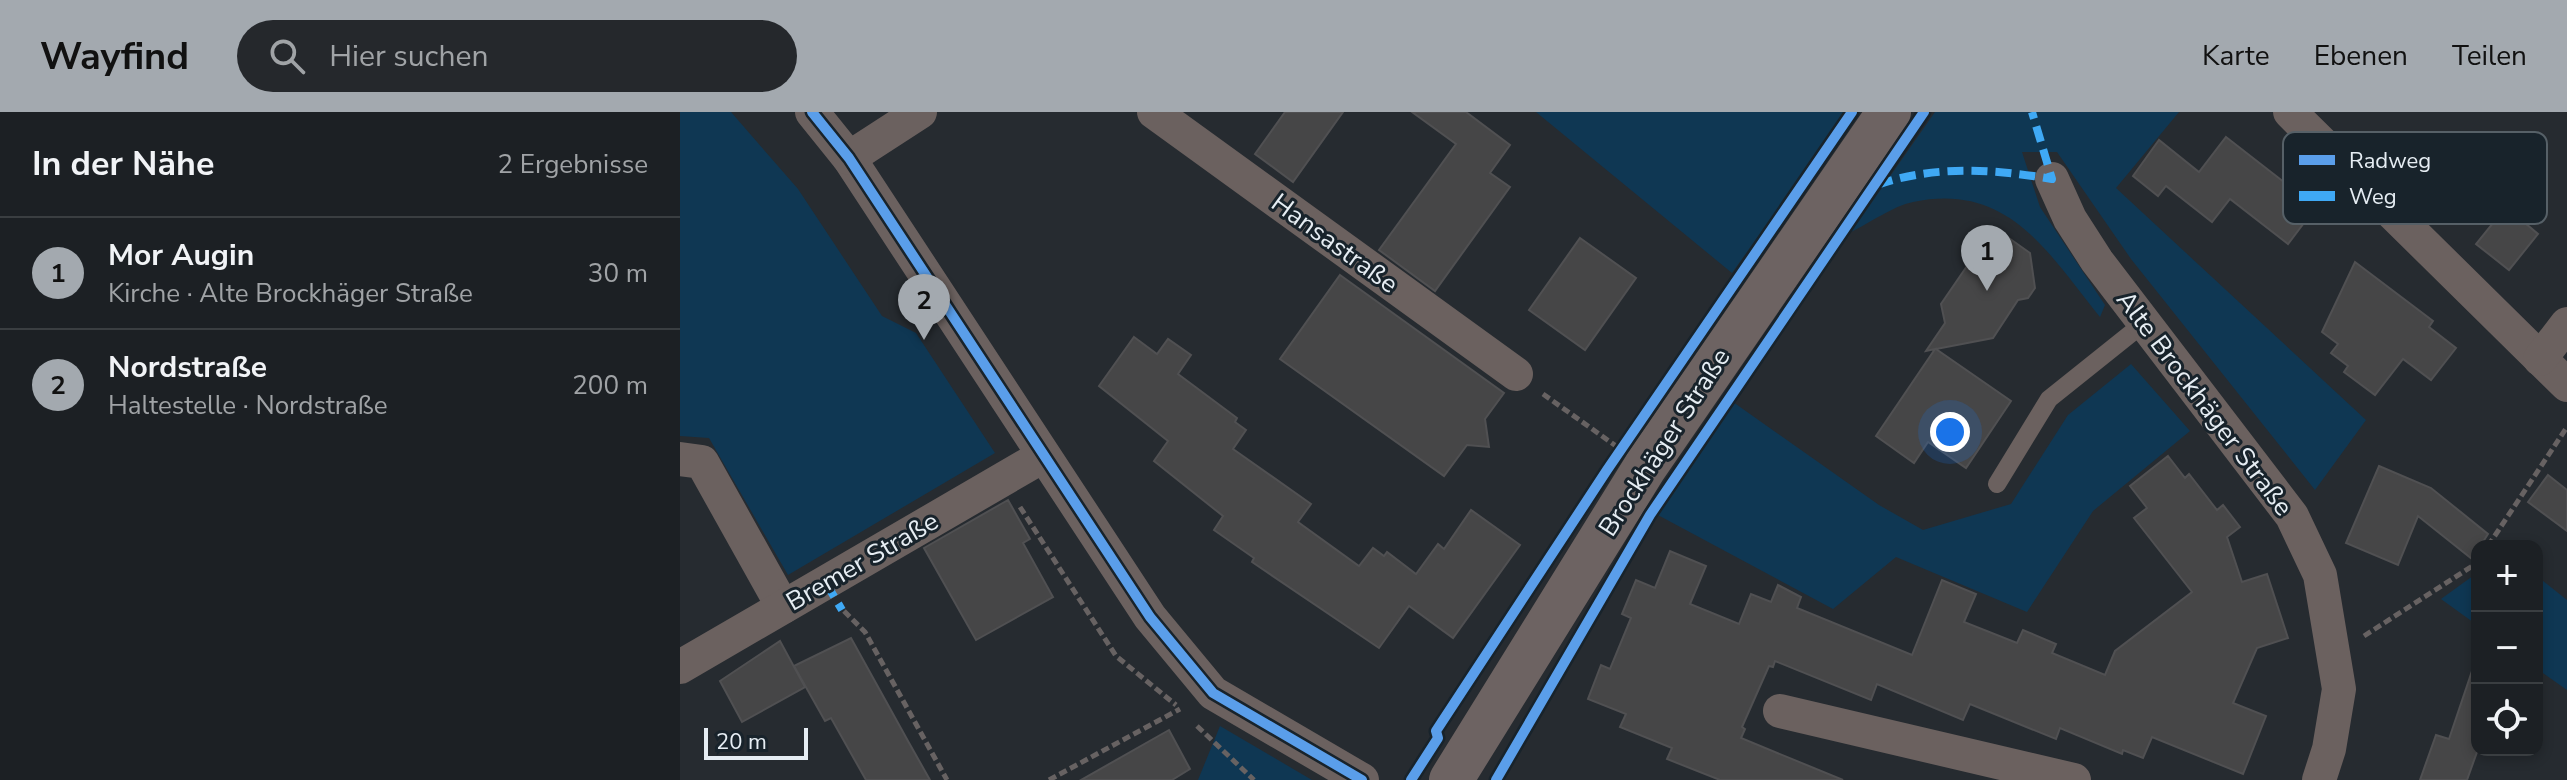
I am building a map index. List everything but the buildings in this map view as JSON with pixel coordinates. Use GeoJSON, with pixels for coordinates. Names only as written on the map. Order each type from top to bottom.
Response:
{"type":"FeatureCollection","features":[{"type":"Feature","properties":{"kind":"street"},"geometry":{"type":"LineString","coordinates":[[812,112],[849,158],[1150,617],[1213,693],[1362,780]]}},
{"type":"Feature","properties":{"kind":"street"},"geometry":{"type":"LineString","coordinates":[[849,158],[920,112]]}},
{"type":"Feature","properties":{"kind":"street","name":"Hansastraße"},"geometry":{"type":"LineString","coordinates":[[1154,112],[1516,374]]}},
{"type":"Feature","properties":{"kind":"street","name":"Brockhäger Straße"},"geometry":{"type":"LineString","coordinates":[[1451,780],[1645,467],[1889,112]]}},
{"type":"Feature","properties":{"kind":"street"},"geometry":{"type":"LineString","coordinates":[[2290,112],[2310,132]]}},
{"type":"Feature","properties":{"kind":"street","name":"Alte Brockhäger Straße"},"geometry":{"type":"LineString","coordinates":[[2052,179],[2091,251],[2292,516],[2320,575],[2334,641],[2339,689],[2329,749],[2319,780]]}},
{"type":"Feature","properties":{"kind":"street"},"geometry":{"type":"LineString","coordinates":[[2403,224],[2567,385]]}},
{"type":"Feature","properties":{"kind":"street"},"geometry":{"type":"LineString","coordinates":[[2540,359],[2567,324]]}},
{"type":"Feature","properties":{"kind":"street","name":"Bremer Straße"},"geometry":{"type":"LineString","coordinates":[[680,667],[783,607],[834,596],[1043,456]]}},
{"type":"Feature","properties":{"kind":"street"},"geometry":{"type":"LineString","coordinates":[[680,459],[702,462],[783,607]]}},
{"type":"Feature","properties":{"kind":"street"},"geometry":{"type":"LineString","coordinates":[[1780,711],[1971,768],[2074,780]]}},
{"type":"Feature","properties":{"kind":"lane"},"geometry":{"type":"LineString","coordinates":[[1997,484],[2049,399],[2144,323]]}},
{"type":"Feature","properties":{"kind":"path"},"geometry":{"type":"LineString","coordinates":[[1516,374],[1645,467]]}},
{"type":"Feature","properties":{"kind":"path"},"geometry":{"type":"LineString","coordinates":[[2492,540],[2567,427]]}},
{"type":"Feature","properties":{"kind":"path"},"geometry":{"type":"LineString","coordinates":[[2334,641],[2367,636],[2471,567]]}},
{"type":"Feature","properties":{"kind":"path"},"geometry":{"type":"LineString","coordinates":[[834,596],[865,632],[947,780]]}},
{"type":"Feature","properties":{"kind":"path"},"geometry":{"type":"LineString","coordinates":[[1049,780],[1180,709]]}},
{"type":"Feature","properties":{"kind":"shaded area"},"geometry":{"type":"Polygon","coordinates":[[[680,112],[731,112],[798,189],[882,316],[916,333],[995,453],[788,575],[709,438],[680,436],[680,112]]]}},
{"type":"Feature","properties":{"kind":"shaded area"},"geometry":{"type":"Polygon","coordinates":[[[1536,112],[1847,112],[1732,273],[1536,112]]]}},
{"type":"Feature","properties":{"kind":"shaded area"},"geometry":{"type":"Polygon","coordinates":[[[1935,112],[2179,112],[2116,188],[2366,420],[2315,490],[2131,259],[2057,152],[2022,152],[2040,207],[2105,305],[2100,317],[2043,247],[2023,228],[2001,213],[1975,203],[1946,199],[1913,202],[1851,232],[1935,112]]]}},
{"type":"Feature","properties":{"kind":"shaded area"},"geometry":{"type":"Polygon","coordinates":[[[2131,364],[2190,431],[2093,511],[2027,612],[1896,557],[1833,609],[1656,514],[1733,402],[1879,505],[1923,530],[2011,504],[2068,415],[2131,364]]]}},
{"type":"Feature","properties":{"kind":"shaded area"},"geometry":{"type":"Polygon","coordinates":[[[2471,577],[2471,621],[2441,599],[2471,577]]]}},
{"type":"Feature","properties":{"kind":"shaded area"},"geometry":{"type":"Polygon","coordinates":[[[2543,581],[2567,600],[2567,690],[2543,673],[2543,581]]]}},
{"type":"Feature","properties":{"kind":"shaded area"},"geometry":{"type":"Polygon","coordinates":[[[1220,726],[1312,780],[1198,780],[1220,726]]]}},
{"type":"Feature","properties":{"kind":"marked path"},"geometry":{"type":"LineString","coordinates":[[1877,185],[1920,174],[1964,171],[2052,179],[2032,112]]}},
{"type":"Feature","properties":{"kind":"marked path"},"geometry":{"type":"LineString","coordinates":[[826,583],[842,610]]}},
{"type":"Feature","properties":{"kind":"cycle path"},"geometry":{"type":"LineString","coordinates":[[812,112],[849,158],[1150,617],[1213,693],[1362,780]]}},
{"type":"Feature","properties":{"kind":"cycle path"},"geometry":{"type":"LineString","coordinates":[[1411,780],[1438,738],[1436,731],[1607,470],[1852,112]]}},
{"type":"Feature","properties":{"kind":"cycle path"},"geometry":{"type":"LineString","coordinates":[[1496,780],[1650,515],[1924,112]]}},
{"type":"Feature","properties":{"kind":"place","name":"Mor Augin"},"geometry":{"type":"Point","coordinates":[1987,291]}},
{"type":"Feature","properties":{"kind":"place","name":"Nordstraße"},"geometry":{"type":"Point","coordinates":[924,340]}}]}
